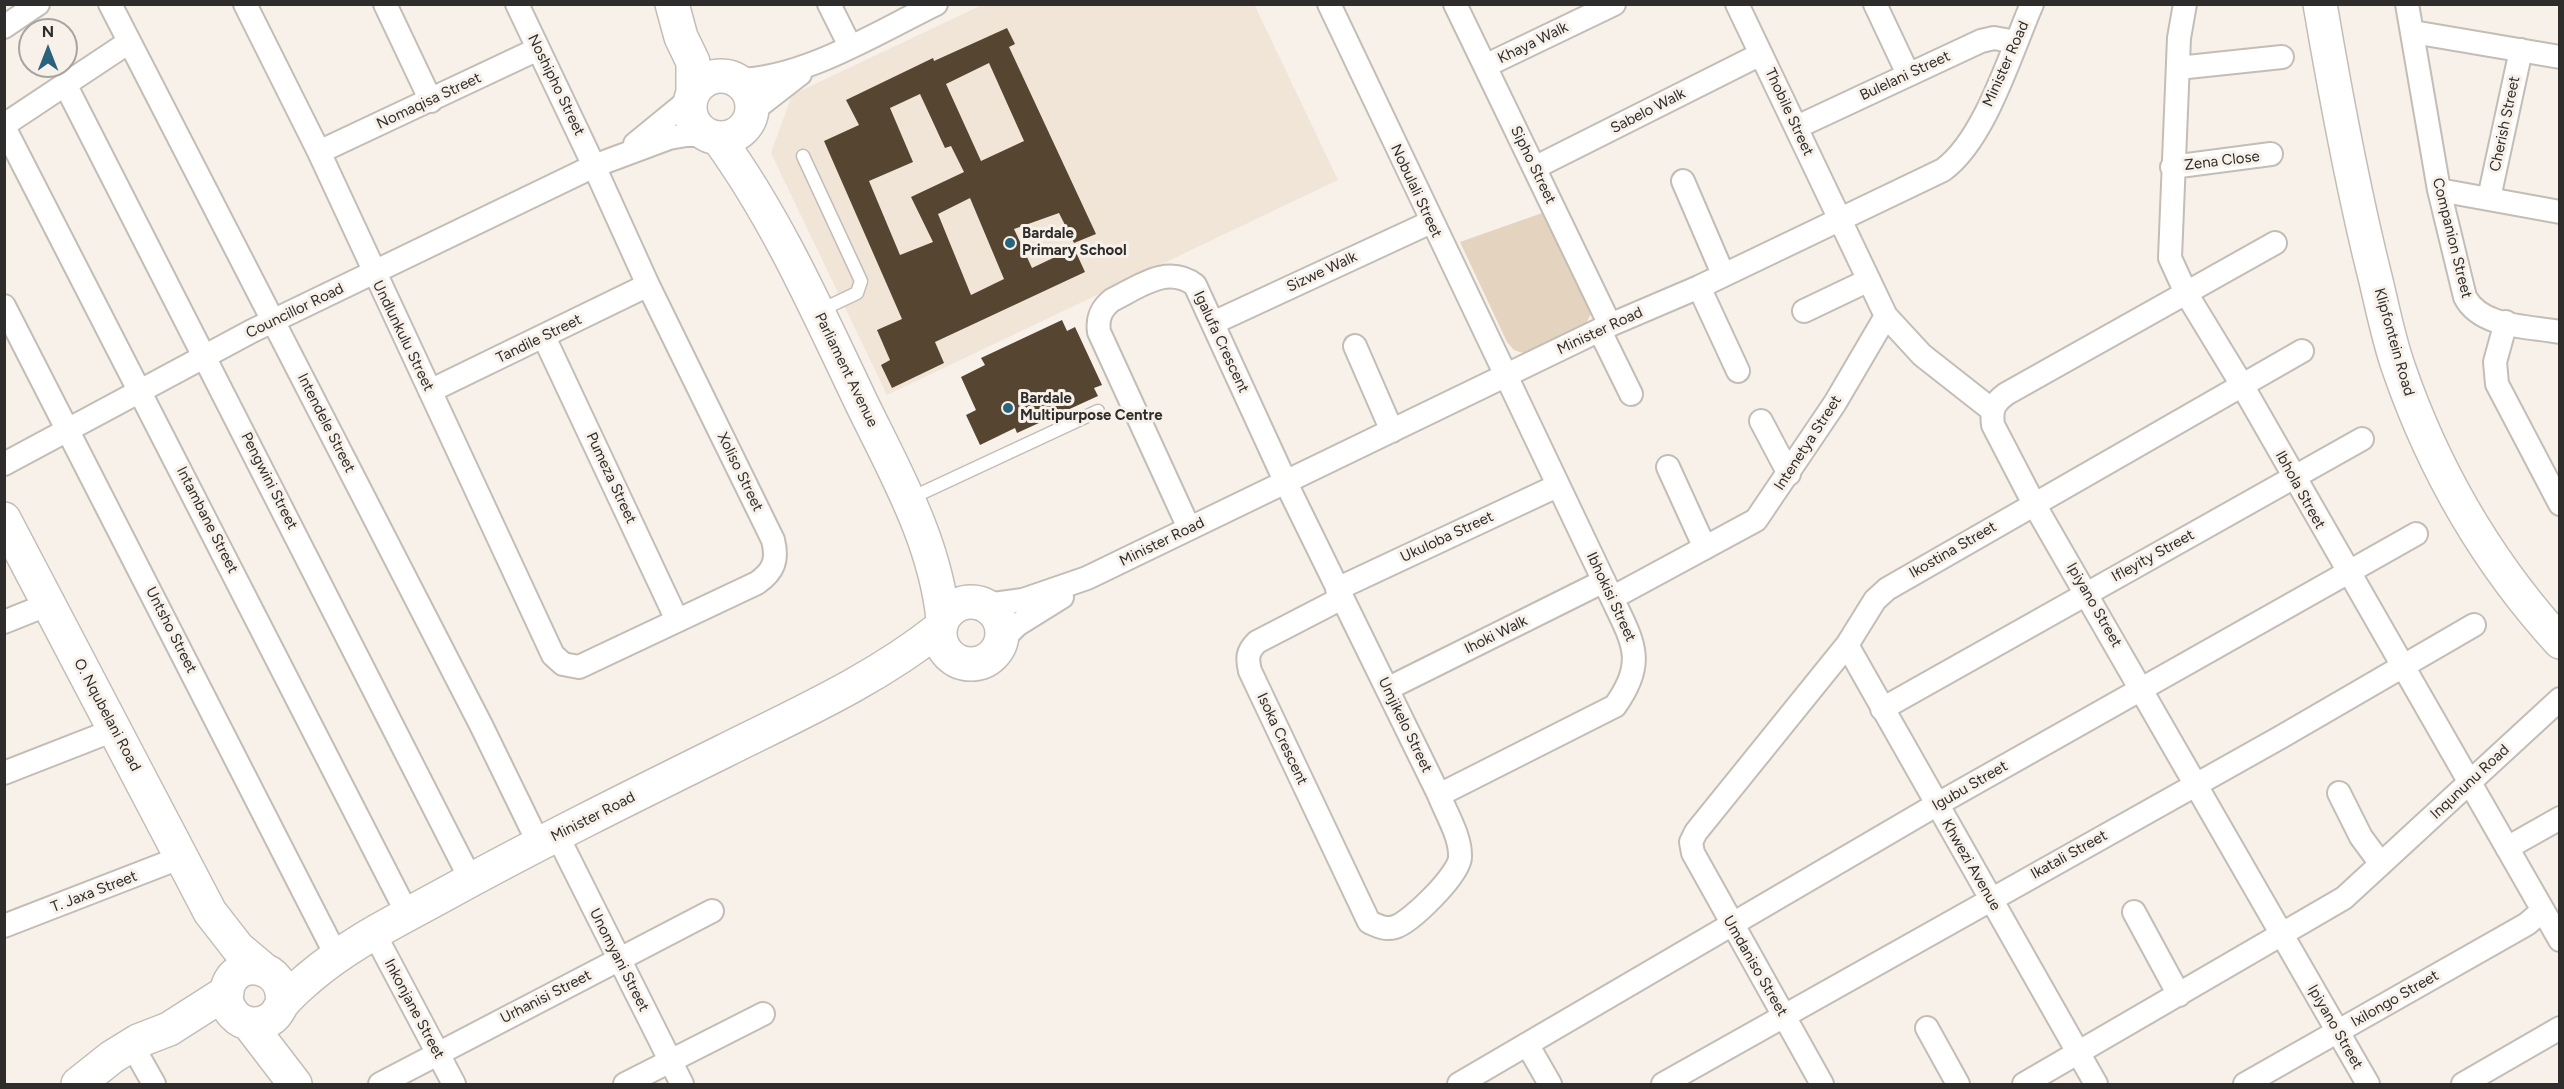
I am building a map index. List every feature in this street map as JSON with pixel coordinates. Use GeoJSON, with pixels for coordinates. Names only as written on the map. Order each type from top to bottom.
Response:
{"type":"FeatureCollection","features":[{"type":"Feature","properties":{"kind":"street"},"geometry":{"type":"LineString","coordinates":[[4,27],[38,4]]}},
{"type":"Feature","properties":{"kind":"street","name":"Intendele Street"},"geometry":{"type":"LineString","coordinates":[[110,4],[502,766],[548,840]]}},
{"type":"Feature","properties":{"kind":"street","name":"Undlunkulu Street"},"geometry":{"type":"LineString","coordinates":[[245,4],[319,152],[373,273],[553,655],[563,664]]}},
{"type":"Feature","properties":{"kind":"street"},"geometry":{"type":"LineString","coordinates":[[385,4],[431,101]]}},
{"type":"Feature","properties":{"kind":"street","name":"Noshipho Street"},"geometry":{"type":"LineString","coordinates":[[517,4],[594,166]]}},
{"type":"Feature","properties":{"kind":"street"},"geometry":{"type":"LineString","coordinates":[[672,4],[705,51],[749,94],[749,117]]}},
{"type":"Feature","properties":{"kind":"street"},"geometry":{"type":"LineString","coordinates":[[672,4],[681,37],[693,62],[691,116],[700,131],[713,137],[735,134],[749,117],[816,63]]}},
{"type":"Feature","properties":{"kind":"street"},"geometry":{"type":"LineString","coordinates":[[829,4],[850,46]]}},
{"type":"Feature","properties":{"kind":"street"},"geometry":{"type":"LineString","coordinates":[[692,96],[707,79],[774,77],[816,63],[936,4]]}},
{"type":"Feature","properties":{"kind":"street","name":"Nobulali Street"},"geometry":{"type":"LineString","coordinates":[[1329,4],[1506,376]]}},
{"type":"Feature","properties":{"kind":"street","name":"Sipho Street"},"geometry":{"type":"LineString","coordinates":[[1455,4],[1534,168],[1605,328],[1631,394]]}},
{"type":"Feature","properties":{"kind":"street","name":"Khaya Walk"},"geometry":{"type":"LineString","coordinates":[[1485,66],[1614,4]]}},
{"type":"Feature","properties":{"kind":"street","name":"Thobile Street"},"geometry":{"type":"LineString","coordinates":[[1737,4],[1839,220]]}},
{"type":"Feature","properties":{"kind":"street"},"geometry":{"type":"LineString","coordinates":[[1875,4],[1908,74]]}},
{"type":"Feature","properties":{"kind":"street","name":"Minister Road"},"geometry":{"type":"LineString","coordinates":[[1001,641],[1017,625],[1088,578],[1605,328],[1699,287],[1943,170],[1962,155],[1975,135],[2032,4]]}},
{"type":"Feature","properties":{"kind":"street","name":"Ibhola Street"},"geometry":{"type":"LineString","coordinates":[[2185,4],[2180,24],[2169,252],[2186,293],[2242,385],[2348,575],[2559,940]]}},
{"type":"Feature","properties":{"kind":"street","name":"Klipfontein Road"},"geometry":{"type":"LineString","coordinates":[[2320,4],[2344,147],[2398,367],[2425,434],[2474,529],[2517,593],[2559,642]]}},
{"type":"Feature","properties":{"kind":"street","name":"Companion Street"},"geometry":{"type":"LineString","coordinates":[[2407,4],[2439,190],[2465,297],[2479,314],[2506,322],[2559,332]]}},
{"type":"Feature","properties":{"kind":"street"},"geometry":{"type":"LineString","coordinates":[[2413,32],[2559,57]]}},
{"type":"Feature","properties":{"kind":"street","name":"Bulelani Street"},"geometry":{"type":"LineString","coordinates":[[1797,127],[1987,39],[2016,42]]}},
{"type":"Feature","properties":{"kind":"street"},"geometry":{"type":"LineString","coordinates":[[4,126],[129,42]]}},
{"type":"Feature","properties":{"kind":"street","name":"Nomaqisa Street"},"geometry":{"type":"LineString","coordinates":[[319,152],[538,49]]}},
{"type":"Feature","properties":{"kind":"street","name":"Cherish Street"},"geometry":{"type":"LineString","coordinates":[[2489,198],[2521,50]]}},
{"type":"Feature","properties":{"kind":"street","name":"Sabelo Walk"},"geometry":{"type":"LineString","coordinates":[[1534,168],[1761,54]]}},
{"type":"Feature","properties":{"kind":"street"},"geometry":{"type":"LineString","coordinates":[[2178,68],[2282,57]]}},
{"type":"Feature","properties":{"kind":"street","name":"Pengwini Street"},"geometry":{"type":"LineString","coordinates":[[65,84],[471,880]]}},
{"type":"Feature","properties":{"kind":"street","name":"Councillor Road"},"geometry":{"type":"LineString","coordinates":[[624,153],[692,96]]}},
{"type":"Feature","properties":{"kind":"street","name":"Parliament Avenue"},"geometry":{"type":"LineString","coordinates":[[749,117],[751,154],[772,221]]}},
{"type":"Feature","properties":{"kind":"street","name":"Intambane Street"},"geometry":{"type":"LineString","coordinates":[[4,126],[139,391],[207,518],[408,915]]}},
{"type":"Feature","properties":{"kind":"street","name":"Councillor Road"},"geometry":{"type":"LineString","coordinates":[[4,464],[274,321],[594,166],[669,138],[686,135],[713,137]]}},
{"type":"Feature","properties":{"kind":"street","name":"Parliament Avenue"},"geometry":{"type":"LineString","coordinates":[[713,137],[772,221],[913,510],[938,579],[942,623]]}},
{"type":"Feature","properties":{"kind":"street","name":"Zena Close"},"geometry":{"type":"LineString","coordinates":[[2172,167],[2271,154]]}},
{"type":"Feature","properties":{"kind":"street","name":"Xoliso Street"},"geometry":{"type":"LineString","coordinates":[[563,664],[570,667],[587,665],[757,583],[768,575],[775,564],[776,552],[769,530],[648,285],[594,166]]}},
{"type":"Feature","properties":{"kind":"street"},"geometry":{"type":"LineString","coordinates":[[1683,181],[1723,274]]}},
{"type":"Feature","properties":{"kind":"street"},"geometry":{"type":"LineString","coordinates":[[2439,190],[2559,212]]}},
{"type":"Feature","properties":{"kind":"street"},"geometry":{"type":"LineString","coordinates":[[1839,220],[1886,316],[1922,355],[1992,410],[2006,394],[2276,243]]}},
{"type":"Feature","properties":{"kind":"street","name":"Sizwe Walk"},"geometry":{"type":"LineString","coordinates":[[1213,323],[1431,222]]}},
{"type":"Feature","properties":{"kind":"street","name":"Igalufa Crescent"},"geometry":{"type":"LineString","coordinates":[[1190,528],[1099,332],[1098,323],[1100,314],[1112,300],[1164,275],[1173,275],[1196,285],[1287,483]]}},
{"type":"Feature","properties":{"kind":"street"},"geometry":{"type":"LineString","coordinates":[[1804,311],[1869,280]]}},
{"type":"Feature","properties":{"kind":"street","name":"Tandile Street"},"geometry":{"type":"LineString","coordinates":[[430,391],[648,285]]}},
{"type":"Feature","properties":{"kind":"street"},"geometry":{"type":"LineString","coordinates":[[1699,287],[1738,371]]}},
{"type":"Feature","properties":{"kind":"street","name":"Untsho Street"},"geometry":{"type":"LineString","coordinates":[[4,306],[336,956]]}},
{"type":"Feature","properties":{"kind":"street","name":"Intenetya Street"},"geometry":{"type":"LineString","coordinates":[[1608,590],[1705,548],[1756,520],[1835,403],[1886,316]]}},
{"type":"Feature","properties":{"kind":"street"},"geometry":{"type":"LineString","coordinates":[[2506,322],[2495,362],[2497,384],[2559,504]]}},
{"type":"Feature","properties":{"kind":"street","name":"Pumeza Street"},"geometry":{"type":"LineString","coordinates":[[544,337],[677,620]]}},
{"type":"Feature","properties":{"kind":"street"},"geometry":{"type":"LineString","coordinates":[[1355,346],[1392,431]]}},
{"type":"Feature","properties":{"kind":"street","name":"Ikostina Street"},"geometry":{"type":"LineString","coordinates":[[1691,846],[1696,832],[1847,645],[1875,600],[1887,589],[2302,351]]}},
{"type":"Feature","properties":{"kind":"street","name":"Ibhokisi Street"},"geometry":{"type":"LineString","coordinates":[[1439,795],[1615,706],[1628,688],[1634,671],[1635,657],[1628,631],[1506,376]]}},
{"type":"Feature","properties":{"kind":"street","name":"Ipiyano Street"},"geometry":{"type":"LineString","coordinates":[[1992,410],[1993,425],[2034,504],[2197,783],[2368,1084]]}},
{"type":"Feature","properties":{"kind":"street"},"geometry":{"type":"LineString","coordinates":[[1761,421],[1789,474]]}},
{"type":"Feature","properties":{"kind":"street","name":"Ifleyity Street"},"geometry":{"type":"LineString","coordinates":[[1882,709],[2362,439]]}},
{"type":"Feature","properties":{"kind":"street"},"geometry":{"type":"LineString","coordinates":[[1668,467],[1705,548]]}},
{"type":"Feature","properties":{"kind":"street","name":"Umjikelo Street"},"geometry":{"type":"LineString","coordinates":[[1287,483],[1439,795],[1459,848],[1459,865],[1455,873],[1398,927],[1382,928],[1368,922]]}},
{"type":"Feature","properties":{"kind":"street","name":"Ukuloba Street"},"geometry":{"type":"LineString","coordinates":[[1340,593],[1557,486]]}},
{"type":"Feature","properties":{"kind":"street","name":"Parliament Avenue"},"geometry":{"type":"LineString","coordinates":[[913,510],[965,590],[982,604]]}},
{"type":"Feature","properties":{"kind":"street","name":"O. Nqubelani Road"},"geometry":{"type":"LineString","coordinates":[[4,519],[210,912],[250,1006],[281,987],[277,979],[238,948],[210,912]]}},
{"type":"Feature","properties":{"kind":"street","name":"Igubu Street"},"geometry":{"type":"LineString","coordinates":[[1459,1084],[1936,805],[2348,575],[2416,534]]}},
{"type":"Feature","properties":{"kind":"street","name":"Minister Road"},"geometry":{"type":"LineString","coordinates":[[982,604],[1023,600],[1088,578]]}},
{"type":"Feature","properties":{"kind":"street","name":"Ihoki Walk"},"geometry":{"type":"LineString","coordinates":[[1387,689],[1608,590]]}},
{"type":"Feature","properties":{"kind":"street","name":"Isoka Crescent"},"geometry":{"type":"LineString","coordinates":[[1340,593],[1257,642],[1247,658],[1250,672],[1368,922]]}},
{"type":"Feature","properties":{"kind":"street"},"geometry":{"type":"LineString","coordinates":[[4,622],[49,604]]}},
{"type":"Feature","properties":{"kind":"street"},"geometry":{"type":"LineString","coordinates":[[958,604],[982,604],[1000,621],[1001,641],[988,659],[974,664],[958,661],[944,648],[942,623],[958,604]]}},
{"type":"Feature","properties":{"kind":"street","name":"Minister Road"},"geometry":{"type":"LineString","coordinates":[[854,687],[942,623]]}},
{"type":"Feature","properties":{"kind":"street","name":"Ikatali Street"},"geometry":{"type":"LineString","coordinates":[[1663,1084],[2474,625]]}},
{"type":"Feature","properties":{"kind":"street","name":"Khwezi Avenue"},"geometry":{"type":"LineString","coordinates":[[1847,645],[2096,1084]]}},
{"type":"Feature","properties":{"kind":"street","name":"Minister Road"},"geometry":{"type":"LineString","coordinates":[[250,1006],[374,933],[471,880],[854,687],[920,666],[958,661]]}},
{"type":"Feature","properties":{"kind":"street","name":"Inqununu Road"},"geometry":{"type":"LineString","coordinates":[[2024,1084],[2338,902],[2559,699]]}},
{"type":"Feature","properties":{"kind":"street"},"geometry":{"type":"LineString","coordinates":[[4,773],[114,730]]}},
{"type":"Feature","properties":{"kind":"street"},"geometry":{"type":"LineString","coordinates":[[2339,793],[2361,837],[2381,864]]}},
{"type":"Feature","properties":{"kind":"street"},"geometry":{"type":"LineString","coordinates":[[2507,848],[2559,818]]}},
{"type":"Feature","properties":{"kind":"street","name":"Unomyani Street"},"geometry":{"type":"LineString","coordinates":[[548,840],[618,960],[682,1084]]}},
{"type":"Feature","properties":{"kind":"street","name":"Umdaniso Street"},"geometry":{"type":"LineString","coordinates":[[1691,846],[1731,924],[1822,1084]]}},
{"type":"Feature","properties":{"kind":"street","name":"T. Jaxa Street"},"geometry":{"type":"LineString","coordinates":[[4,926],[182,857]]}},
{"type":"Feature","properties":{"kind":"street","name":"Ixilongo Street"},"geometry":{"type":"LineString","coordinates":[[2244,1084],[2527,924],[2543,910]]}},
{"type":"Feature","properties":{"kind":"street","name":"Urhanisi Street"},"geometry":{"type":"LineString","coordinates":[[380,1084],[712,911]]}},
{"type":"Feature","properties":{"kind":"street"},"geometry":{"type":"LineString","coordinates":[[2134,912],[2180,995]]}},
{"type":"Feature","properties":{"kind":"street","name":"Inkonjane Street"},"geometry":{"type":"LineString","coordinates":[[374,933],[454,1084]]}},
{"type":"Feature","properties":{"kind":"street","name":"Minister Road"},"geometry":{"type":"LineString","coordinates":[[264,969],[336,956]]}},
{"type":"Feature","properties":{"kind":"street"},"geometry":{"type":"LineString","coordinates":[[78,1084],[132,1045],[169,1029],[250,1006],[296,1084]]}},
{"type":"Feature","properties":{"kind":"street"},"geometry":{"type":"LineString","coordinates":[[625,1084],[763,1014]]}},
{"type":"Feature","properties":{"kind":"street"},"geometry":{"type":"LineString","coordinates":[[1927,1028],[1958,1084]]}},
{"type":"Feature","properties":{"kind":"street"},"geometry":{"type":"LineString","coordinates":[[2463,1084],[2559,1028]]}},
{"type":"Feature","properties":{"kind":"street"},"geometry":{"type":"LineString","coordinates":[[1527,1044],[1550,1084]]}},
{"type":"Feature","properties":{"kind":"street"},"geometry":{"type":"LineString","coordinates":[[132,1045],[154,1084]]}},
{"type":"Feature","properties":{"kind":"lane"},"geometry":{"type":"LineString","coordinates":[[803,156],[861,281],[857,293],[818,312]]}},
{"type":"Feature","properties":{"kind":"lane"},"geometry":{"type":"LineString","coordinates":[[913,510],[1098,411]]}},
{"type":"Feature","properties":{"kind":"shaded area","name":"Bardale Primary School"},"geometry":{"type":"Polygon","coordinates":[[[1254,4],[1338,180],[887,395],[771,153],[792,95],[982,5],[1254,4]]]}},
{"type":"Feature","properties":{"kind":"shaded area"},"geometry":{"type":"Polygon","coordinates":[[[1545,212],[1591,313],[1585,326],[1523,353],[1514,350],[1507,342],[1460,242],[1545,212]]]}},
{"type":"Feature","properties":{"kind":"building"},"geometry":{"type":"Polygon","coordinates":[[[1007,28],[1015,44],[1009,47],[1096,234],[1074,243],[1059,213],[1014,229],[1032,268],[1074,248],[1085,272],[935,342],[944,363],[892,388],[881,365],[890,360],[877,330],[902,319],[824,141],[859,125],[846,100],[933,58],[934,61],[1007,28]],[[989,63],[946,84],[981,161],[1024,141],[989,63]],[[920,94],[890,108],[913,162],[869,181],[900,255],[933,242],[911,197],[964,172],[951,146],[945,148],[920,94]],[[970,198],[938,214],[971,295],[1004,279],[970,198]]]}},
{"type":"Feature","properties":{"kind":"building"},"geometry":{"type":"Polygon","coordinates":[[[1062,320],[1067,331],[1075,327],[1102,385],[1094,388],[1098,396],[1017,433],[1015,428],[980,445],[966,415],[976,410],[961,377],[985,365],[981,358],[1062,320]]]}},
{"type":"Feature","properties":{"kind":"place","name":"Bardale Primary School"},"geometry":{"type":"Point","coordinates":[1010,243]}},
{"type":"Feature","properties":{"kind":"place","name":"Bardale Multipurpose Centre"},"geometry":{"type":"Point","coordinates":[1008,408]}}]}
